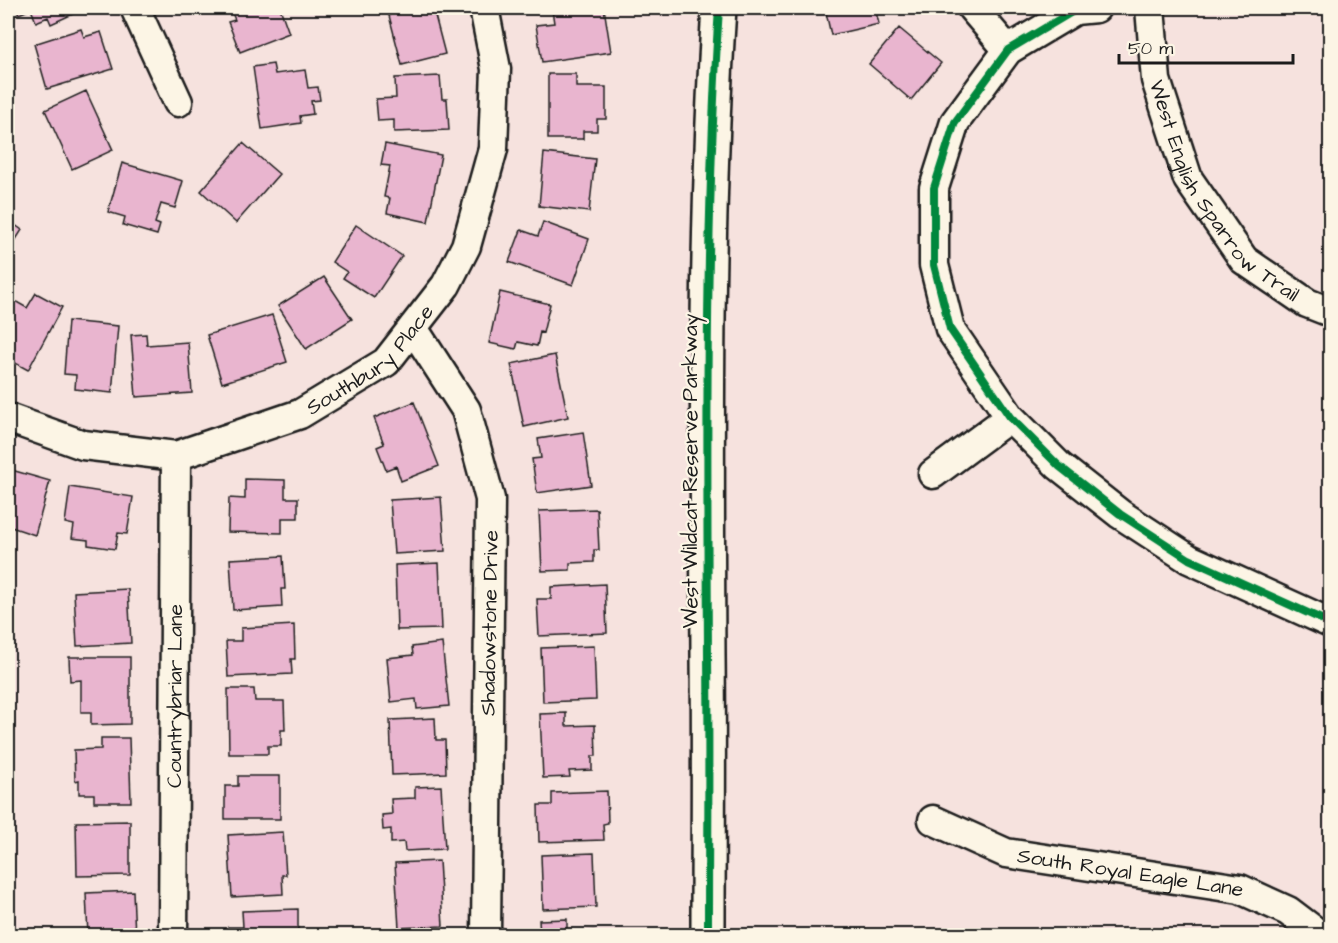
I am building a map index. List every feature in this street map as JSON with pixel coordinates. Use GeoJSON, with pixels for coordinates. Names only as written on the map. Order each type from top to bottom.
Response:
{"type":"FeatureCollection","features":[{"type":"Feature","properties":{"kind":"main road","name":"West Wildcat Reserve Parkway"},"geometry":{"type":"LineString","coordinates":[[708,936],[709,204],[719,8]]}},
{"type":"Feature","properties":{"kind":"street"},"geometry":{"type":"LineString","coordinates":[[135,8],[178,102]]}},
{"type":"Feature","properties":{"kind":"street","name":"Southbury Place"},"geometry":{"type":"LineString","coordinates":[[8,418],[83,445],[176,456],[300,414],[386,362],[446,285],[466,246],[493,149],[496,69],[484,8]]}},
{"type":"Feature","properties":{"kind":"street"},"geometry":{"type":"LineString","coordinates":[[972,8],[1008,50]]}},
{"type":"Feature","properties":{"kind":"street"},"geometry":{"type":"LineString","coordinates":[[1096,8],[1075,10],[1008,50],[955,122],[934,188],[934,265],[950,329],[1010,417],[1059,466],[1120,514],[1189,560],[1330,623]]}},
{"type":"Feature","properties":{"kind":"street","name":"West English Sparrow Trail"},"geometry":{"type":"LineString","coordinates":[[1150,8],[1156,80],[1188,178],[1244,260],[1307,303],[1330,312]]}},
{"type":"Feature","properties":{"kind":"street","name":"Shadowstone Drive"},"geometry":{"type":"LineString","coordinates":[[413,328],[466,410],[490,499],[486,936]]}},
{"type":"Feature","properties":{"kind":"street"},"geometry":{"type":"LineString","coordinates":[[933,474],[1010,417]]}},
{"type":"Feature","properties":{"kind":"street","name":"Countrybriar Lane"},"geometry":{"type":"LineString","coordinates":[[173,936],[176,456]]}},
{"type":"Feature","properties":{"kind":"street","name":"South Royal Eagle Lane"},"geometry":{"type":"LineString","coordinates":[[933,820],[1006,853],[1240,889],[1288,910],[1320,936]]}},
{"type":"Feature","properties":{"kind":"building"},"geometry":{"type":"Polygon","coordinates":[[[16,8],[86,8],[51,24],[48,17],[36,22],[31,9],[19,14],[16,8]]]}},
{"type":"Feature","properties":{"kind":"building"},"geometry":{"type":"Polygon","coordinates":[[[230,8],[280,8],[289,33],[240,52],[228,22],[235,20],[230,8]]]}},
{"type":"Feature","properties":{"kind":"building"},"geometry":{"type":"Polygon","coordinates":[[[387,8],[433,8],[445,54],[402,65],[387,8]]]}},
{"type":"Feature","properties":{"kind":"building"},"geometry":{"type":"Polygon","coordinates":[[[604,8],[611,52],[542,62],[536,25],[554,23],[552,10],[604,8]]]}},
{"type":"Feature","properties":{"kind":"building"},"geometry":{"type":"Polygon","coordinates":[[[825,8],[875,8],[879,24],[831,35],[825,8]]]}},
{"type":"Feature","properties":{"kind":"building"},"geometry":{"type":"Polygon","coordinates":[[[899,28],[941,63],[911,100],[869,64],[899,28]]]}},
{"type":"Feature","properties":{"kind":"building"},"geometry":{"type":"Polygon","coordinates":[[[81,29],[84,37],[101,32],[113,69],[47,89],[34,44],[81,29]]]}},
{"type":"Feature","properties":{"kind":"building"},"geometry":{"type":"Polygon","coordinates":[[[273,64],[275,74],[305,70],[308,88],[318,87],[320,100],[311,101],[313,114],[300,116],[301,123],[262,129],[253,67],[273,64]]]}},
{"type":"Feature","properties":{"kind":"building"},"geometry":{"type":"Polygon","coordinates":[[[548,74],[576,74],[576,87],[606,87],[606,119],[597,119],[597,131],[583,131],[583,139],[548,139],[548,74]]]}},
{"type":"Feature","properties":{"kind":"building"},"geometry":{"type":"Polygon","coordinates":[[[440,76],[442,99],[447,99],[449,130],[394,132],[394,120],[378,121],[376,99],[396,98],[395,78],[440,76]]]}},
{"type":"Feature","properties":{"kind":"building"},"geometry":{"type":"Polygon","coordinates":[[[86,91],[113,150],[72,169],[45,110],[86,91]]]}},
{"type":"Feature","properties":{"kind":"building"},"geometry":{"type":"Polygon","coordinates":[[[243,143],[279,174],[236,223],[201,191],[243,143]]]}},
{"type":"Feature","properties":{"kind":"building"},"geometry":{"type":"Polygon","coordinates":[[[385,144],[441,155],[428,222],[387,213],[390,198],[384,197],[390,166],[381,165],[385,144]]]}},
{"type":"Feature","properties":{"kind":"building"},"geometry":{"type":"Polygon","coordinates":[[[544,153],[595,159],[589,212],[539,206],[544,153]]]}},
{"type":"Feature","properties":{"kind":"building"},"geometry":{"type":"Polygon","coordinates":[[[122,163],[183,181],[175,208],[161,204],[155,223],[160,225],[157,235],[123,225],[125,217],[108,212],[122,163]]]}},
{"type":"Feature","properties":{"kind":"building"},"geometry":{"type":"Polygon","coordinates":[[[8,220],[22,230],[8,252],[8,220]]]}},
{"type":"Feature","properties":{"kind":"building"},"geometry":{"type":"Polygon","coordinates":[[[543,222],[589,239],[573,285],[509,262],[521,230],[538,236],[543,222]]]}},
{"type":"Feature","properties":{"kind":"building"},"geometry":{"type":"Polygon","coordinates":[[[356,225],[402,256],[374,298],[343,278],[347,272],[332,262],[356,225]]]}},
{"type":"Feature","properties":{"kind":"building"},"geometry":{"type":"Polygon","coordinates":[[[324,277],[352,319],[306,349],[278,306],[324,277]]]}},
{"type":"Feature","properties":{"kind":"building"},"geometry":{"type":"Polygon","coordinates":[[[500,292],[550,304],[543,333],[540,332],[537,346],[518,342],[516,349],[489,343],[500,292]]]}},
{"type":"Feature","properties":{"kind":"building"},"geometry":{"type":"Polygon","coordinates":[[[36,293],[62,307],[28,370],[8,359],[8,297],[27,308],[36,293]]]}},
{"type":"Feature","properties":{"kind":"building"},"geometry":{"type":"Polygon","coordinates":[[[272,315],[287,362],[222,383],[207,335],[272,315]]]}},
{"type":"Feature","properties":{"kind":"building"},"geometry":{"type":"Polygon","coordinates":[[[68,321],[118,326],[112,393],[75,389],[76,375],[64,374],[68,321]]]}},
{"type":"Feature","properties":{"kind":"building"},"geometry":{"type":"Polygon","coordinates":[[[146,334],[147,345],[188,342],[192,393],[136,397],[131,335],[146,334]]]}},
{"type":"Feature","properties":{"kind":"building"},"geometry":{"type":"Polygon","coordinates":[[[555,355],[568,417],[524,427],[511,364],[555,355]]]}},
{"type":"Feature","properties":{"kind":"building"},"geometry":{"type":"Polygon","coordinates":[[[414,402],[439,466],[401,481],[396,466],[386,470],[377,447],[384,444],[374,418],[414,402]]]}},
{"type":"Feature","properties":{"kind":"building"},"geometry":{"type":"Polygon","coordinates":[[[583,432],[591,485],[537,493],[532,459],[541,458],[538,439],[583,432]]]}},
{"type":"Feature","properties":{"kind":"building"},"geometry":{"type":"Polygon","coordinates":[[[8,469],[50,481],[35,535],[8,526],[8,469]]]}},
{"type":"Feature","properties":{"kind":"building"},"geometry":{"type":"Polygon","coordinates":[[[245,479],[285,480],[285,498],[298,498],[298,518],[282,518],[282,533],[228,532],[229,498],[245,499],[245,479]]]}},
{"type":"Feature","properties":{"kind":"building"},"geometry":{"type":"Polygon","coordinates":[[[70,487],[133,497],[127,534],[118,533],[115,549],[88,545],[88,540],[72,538],[74,525],[65,523],[70,487]]]}},
{"type":"Feature","properties":{"kind":"building"},"geometry":{"type":"Polygon","coordinates":[[[441,497],[445,551],[394,554],[390,500],[441,497]]]}},
{"type":"Feature","properties":{"kind":"building"},"geometry":{"type":"Polygon","coordinates":[[[597,509],[599,550],[594,550],[594,562],[570,563],[570,570],[542,571],[539,511],[597,509]]]}},
{"type":"Feature","properties":{"kind":"building"},"geometry":{"type":"Polygon","coordinates":[[[283,556],[285,589],[281,589],[282,607],[233,610],[230,559],[283,556]]]}},
{"type":"Feature","properties":{"kind":"building"},"geometry":{"type":"Polygon","coordinates":[[[439,563],[442,629],[397,630],[395,565],[439,563]]]}},
{"type":"Feature","properties":{"kind":"building"},"geometry":{"type":"Polygon","coordinates":[[[605,584],[607,633],[539,636],[537,599],[551,599],[551,587],[605,584]]]}},
{"type":"Feature","properties":{"kind":"building"},"geometry":{"type":"Polygon","coordinates":[[[128,589],[131,643],[77,646],[74,592],[128,589]]]}},
{"type":"Feature","properties":{"kind":"building"},"geometry":{"type":"Polygon","coordinates":[[[294,625],[295,659],[291,659],[292,674],[228,677],[226,641],[241,641],[241,628],[294,625]]]}},
{"type":"Feature","properties":{"kind":"building"},"geometry":{"type":"Polygon","coordinates":[[[442,643],[449,706],[417,709],[416,699],[391,702],[387,658],[413,655],[412,647],[442,643]]]}},
{"type":"Feature","properties":{"kind":"building"},"geometry":{"type":"Polygon","coordinates":[[[594,646],[596,700],[543,702],[541,648],[594,646]]]}},
{"type":"Feature","properties":{"kind":"building"},"geometry":{"type":"Polygon","coordinates":[[[69,657],[130,657],[130,724],[91,725],[91,712],[81,712],[81,680],[70,681],[69,657]]]}},
{"type":"Feature","properties":{"kind":"building"},"geometry":{"type":"Polygon","coordinates":[[[228,689],[254,689],[255,701],[284,701],[285,730],[281,730],[281,746],[268,746],[268,754],[229,754],[228,689]]]}},
{"type":"Feature","properties":{"kind":"building"},"geometry":{"type":"Polygon","coordinates":[[[566,713],[566,726],[595,725],[596,756],[592,756],[592,770],[569,771],[570,777],[543,778],[540,714],[566,713]]]}},
{"type":"Feature","properties":{"kind":"building"},"geometry":{"type":"Polygon","coordinates":[[[435,718],[436,740],[445,740],[446,773],[392,775],[390,720],[435,718]]]}},
{"type":"Feature","properties":{"kind":"building"},"geometry":{"type":"Polygon","coordinates":[[[101,738],[129,738],[131,802],[94,802],[94,794],[79,794],[79,780],[75,781],[74,750],[101,749],[101,738]]]}},
{"type":"Feature","properties":{"kind":"building"},"geometry":{"type":"Polygon","coordinates":[[[238,776],[280,776],[280,819],[225,819],[225,786],[238,786],[238,776]]]}},
{"type":"Feature","properties":{"kind":"building"},"geometry":{"type":"Polygon","coordinates":[[[441,786],[445,849],[405,851],[404,842],[391,843],[391,829],[383,830],[382,815],[392,814],[391,799],[415,798],[415,787],[441,786]]]}},
{"type":"Feature","properties":{"kind":"building"},"geometry":{"type":"Polygon","coordinates":[[[607,791],[608,823],[603,824],[604,840],[539,842],[538,805],[552,805],[552,793],[607,791]]]}},
{"type":"Feature","properties":{"kind":"building"},"geometry":{"type":"Polygon","coordinates":[[[130,821],[130,875],[77,876],[76,822],[130,821]]]}},
{"type":"Feature","properties":{"kind":"building"},"geometry":{"type":"Polygon","coordinates":[[[283,832],[286,875],[282,875],[283,894],[232,897],[228,835],[283,832]]]}},
{"type":"Feature","properties":{"kind":"building"},"geometry":{"type":"Polygon","coordinates":[[[594,853],[596,907],[543,909],[541,855],[594,853]]]}},
{"type":"Feature","properties":{"kind":"building"},"geometry":{"type":"Polygon","coordinates":[[[439,861],[443,926],[399,928],[395,863],[439,861]]]}},
{"type":"Feature","properties":{"kind":"building"},"geometry":{"type":"Polygon","coordinates":[[[133,891],[135,936],[88,936],[86,893],[133,891]]]}},
{"type":"Feature","properties":{"kind":"building"},"geometry":{"type":"Polygon","coordinates":[[[298,909],[298,936],[228,936],[228,927],[243,927],[242,911],[298,909]]]}},
{"type":"Feature","properties":{"kind":"building"},"geometry":{"type":"Polygon","coordinates":[[[567,919],[567,933],[594,931],[595,936],[540,936],[539,920],[567,919]]]}},
{"type":"Feature","properties":{"kind":"cycle path"},"geometry":{"type":"LineString","coordinates":[[708,936],[708,331],[711,169],[719,8]]}},
{"type":"Feature","properties":{"kind":"cycle path"},"geometry":{"type":"LineString","coordinates":[[1096,8],[1075,10],[1008,50],[955,122],[934,188],[934,265],[950,329],[1010,417],[1059,466],[1120,514],[1189,559],[1330,623]]}}]}
